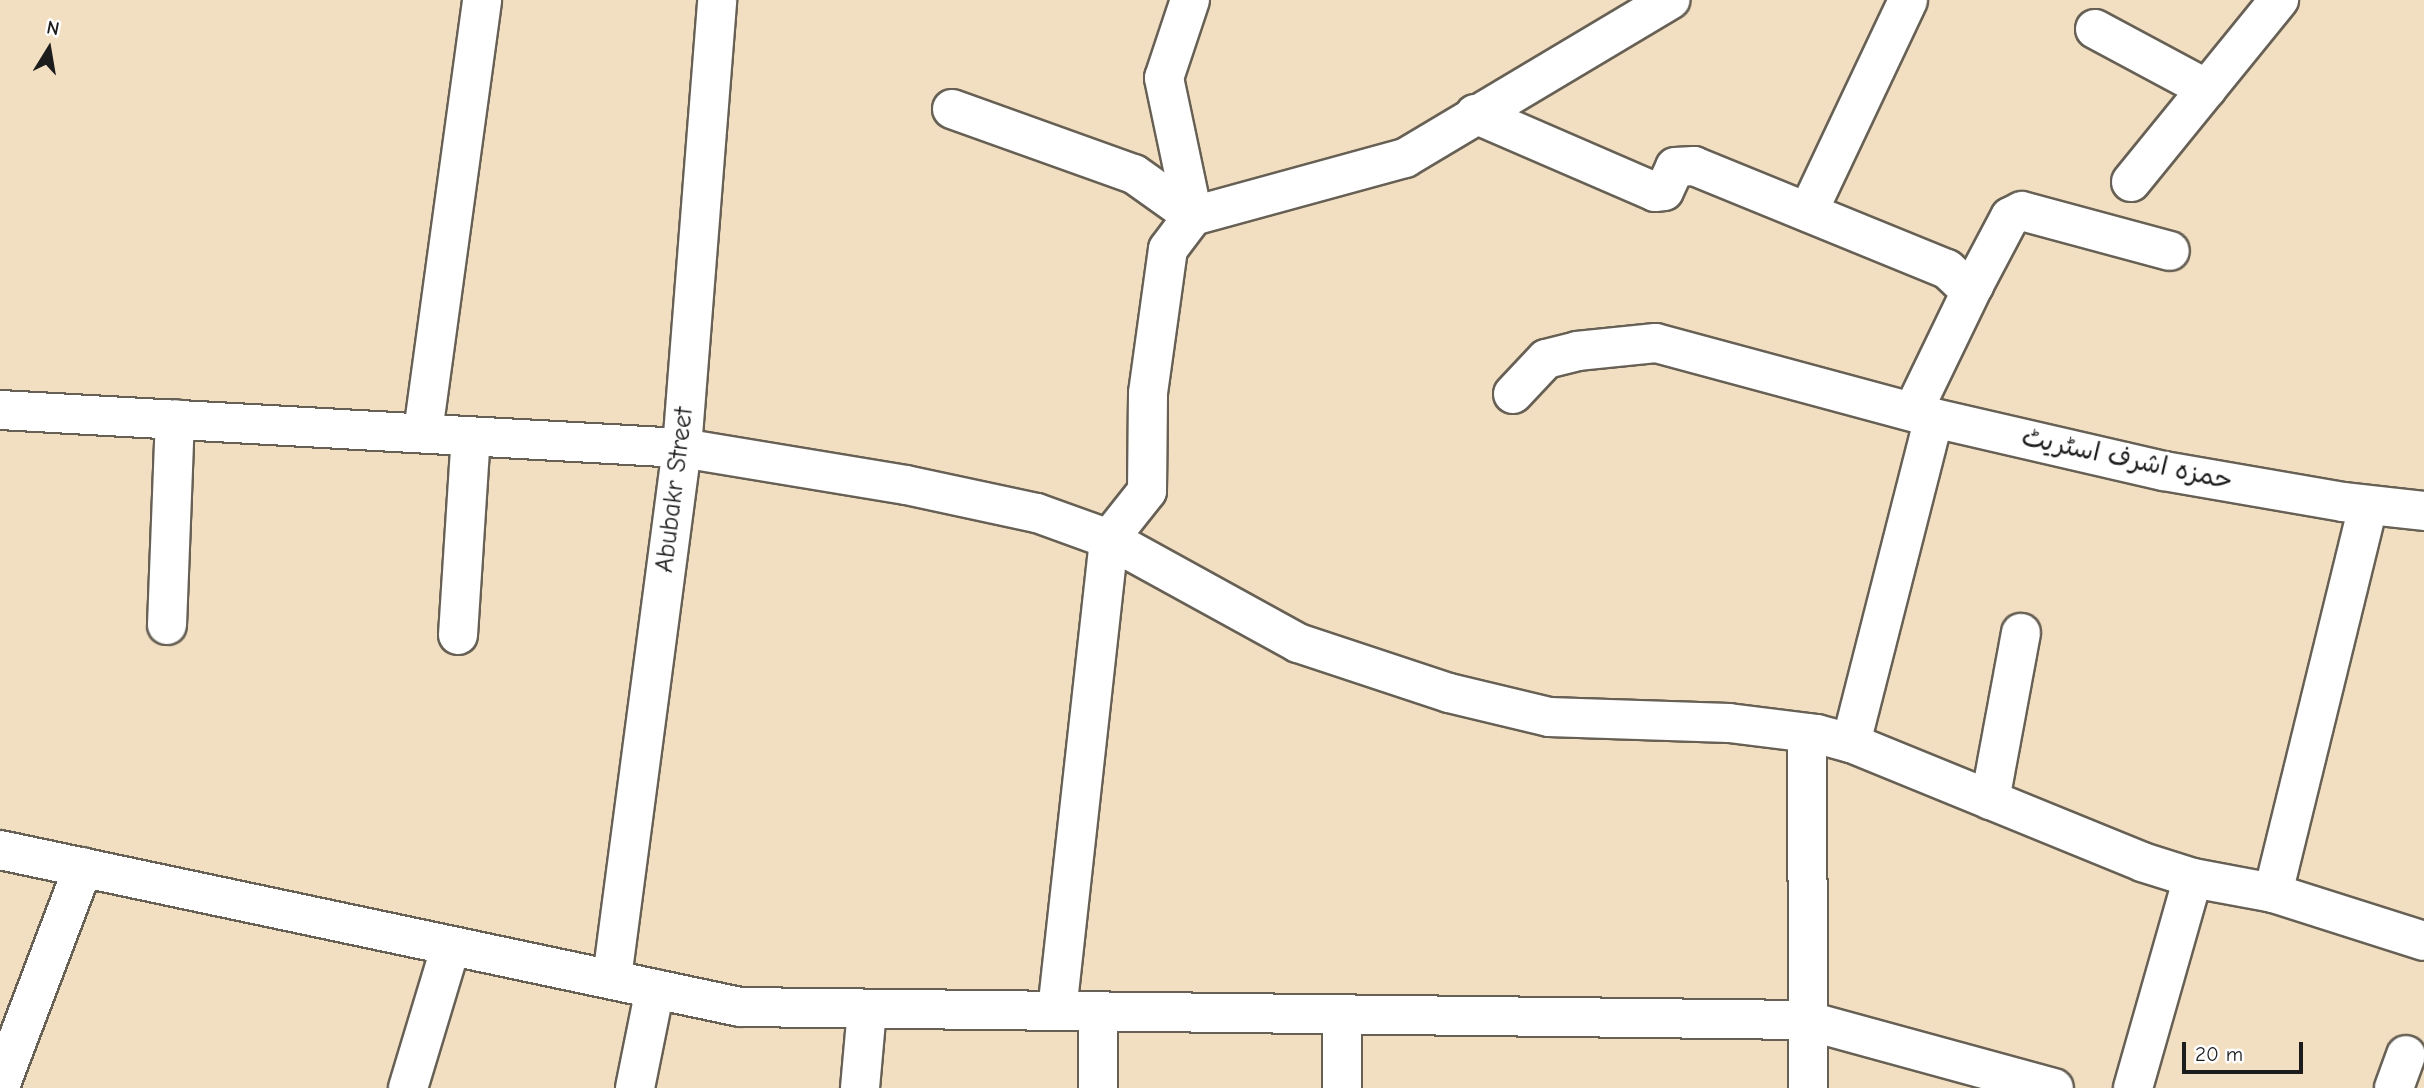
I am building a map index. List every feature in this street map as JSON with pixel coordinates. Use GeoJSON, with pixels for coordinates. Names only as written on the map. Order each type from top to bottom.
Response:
{"type":"FeatureCollection","features":[{"type":"Feature","properties":{"kind":"street"},"geometry":{"type":"LineString","coordinates":[[423,432],[482,0]]}},
{"type":"Feature","properties":{"kind":"street","name":"Abubakr Street"},"geometry":{"type":"LineString","coordinates":[[612,978],[682,448],[717,0]]}},
{"type":"Feature","properties":{"kind":"street"},"geometry":{"type":"LineString","coordinates":[[1190,0],[1164,78],[1193,216]]}},
{"type":"Feature","properties":{"kind":"street"},"geometry":{"type":"LineString","coordinates":[[1058,1012],[1109,539],[1147,491],[1148,393],[1168,249],[1193,216],[1405,158],[1670,0]]}},
{"type":"Feature","properties":{"kind":"street"},"geometry":{"type":"LineString","coordinates":[[1808,212],[1908,0]]}},
{"type":"Feature","properties":{"kind":"street"},"geometry":{"type":"LineString","coordinates":[[2131,182],[2279,0]]}},
{"type":"Feature","properties":{"kind":"street"},"geometry":{"type":"LineString","coordinates":[[2095,29],[2207,89]]}},
{"type":"Feature","properties":{"kind":"street"},"geometry":{"type":"LineString","coordinates":[[952,109],[1134,174],[1193,216]]}},
{"type":"Feature","properties":{"kind":"street"},"geometry":{"type":"LineString","coordinates":[[1475,114],[1655,192],[1664,191],[1675,167],[1694,166],[1947,269],[1960,281],[1974,285]]}},
{"type":"Feature","properties":{"kind":"street"},"geometry":{"type":"LineString","coordinates":[[1851,743],[1923,414],[1974,285],[2010,217],[2022,211],[2170,251]]}},
{"type":"Feature","properties":{"kind":"street","name":"حمزہ اشرف اسٹریٹ"},"geometry":{"type":"LineString","coordinates":[[1513,394],[1546,359],[1577,351],[1656,344],[1923,414],[2164,471],[2368,506],[2424,511]]}},
{"type":"Feature","properties":{"kind":"street"},"geometry":{"type":"LineString","coordinates":[[0,410],[682,448],[906,485],[1037,513],[1109,539],[1298,643],[1449,693],[1549,717],[1729,723],[1807,733],[1851,743],[2193,878],[2273,893],[2424,941]]}},
{"type":"Feature","properties":{"kind":"street"},"geometry":{"type":"LineString","coordinates":[[167,625],[175,419]]}},
{"type":"Feature","properties":{"kind":"street"},"geometry":{"type":"LineString","coordinates":[[458,635],[471,436]]}},
{"type":"Feature","properties":{"kind":"street"},"geometry":{"type":"LineString","coordinates":[[2273,893],[2368,506]]}},
{"type":"Feature","properties":{"kind":"street"},"geometry":{"type":"LineString","coordinates":[[1990,800],[2021,633]]}},
{"type":"Feature","properties":{"kind":"street"},"geometry":{"type":"LineString","coordinates":[[1807,733],[1805,1020],[1808,1088]]}},
{"type":"Feature","properties":{"kind":"street"},"geometry":{"type":"LineString","coordinates":[[0,850],[740,1007],[1805,1020],[2054,1088]]}},
{"type":"Feature","properties":{"kind":"street"},"geometry":{"type":"LineString","coordinates":[[0,1086],[83,867]]}},
{"type":"Feature","properties":{"kind":"street"},"geometry":{"type":"LineString","coordinates":[[2133,1088],[2193,878]]}},
{"type":"Feature","properties":{"kind":"street"},"geometry":{"type":"LineString","coordinates":[[408,1088],[452,946]]}},
{"type":"Feature","properties":{"kind":"street"},"geometry":{"type":"LineString","coordinates":[[635,1088],[655,989]]}},
{"type":"Feature","properties":{"kind":"street"},"geometry":{"type":"LineString","coordinates":[[860,1088],[867,1009]]}},
{"type":"Feature","properties":{"kind":"street"},"geometry":{"type":"LineString","coordinates":[[1098,1012],[1098,1088]]}},
{"type":"Feature","properties":{"kind":"street"},"geometry":{"type":"LineString","coordinates":[[1342,1014],[1342,1088]]}}]}
